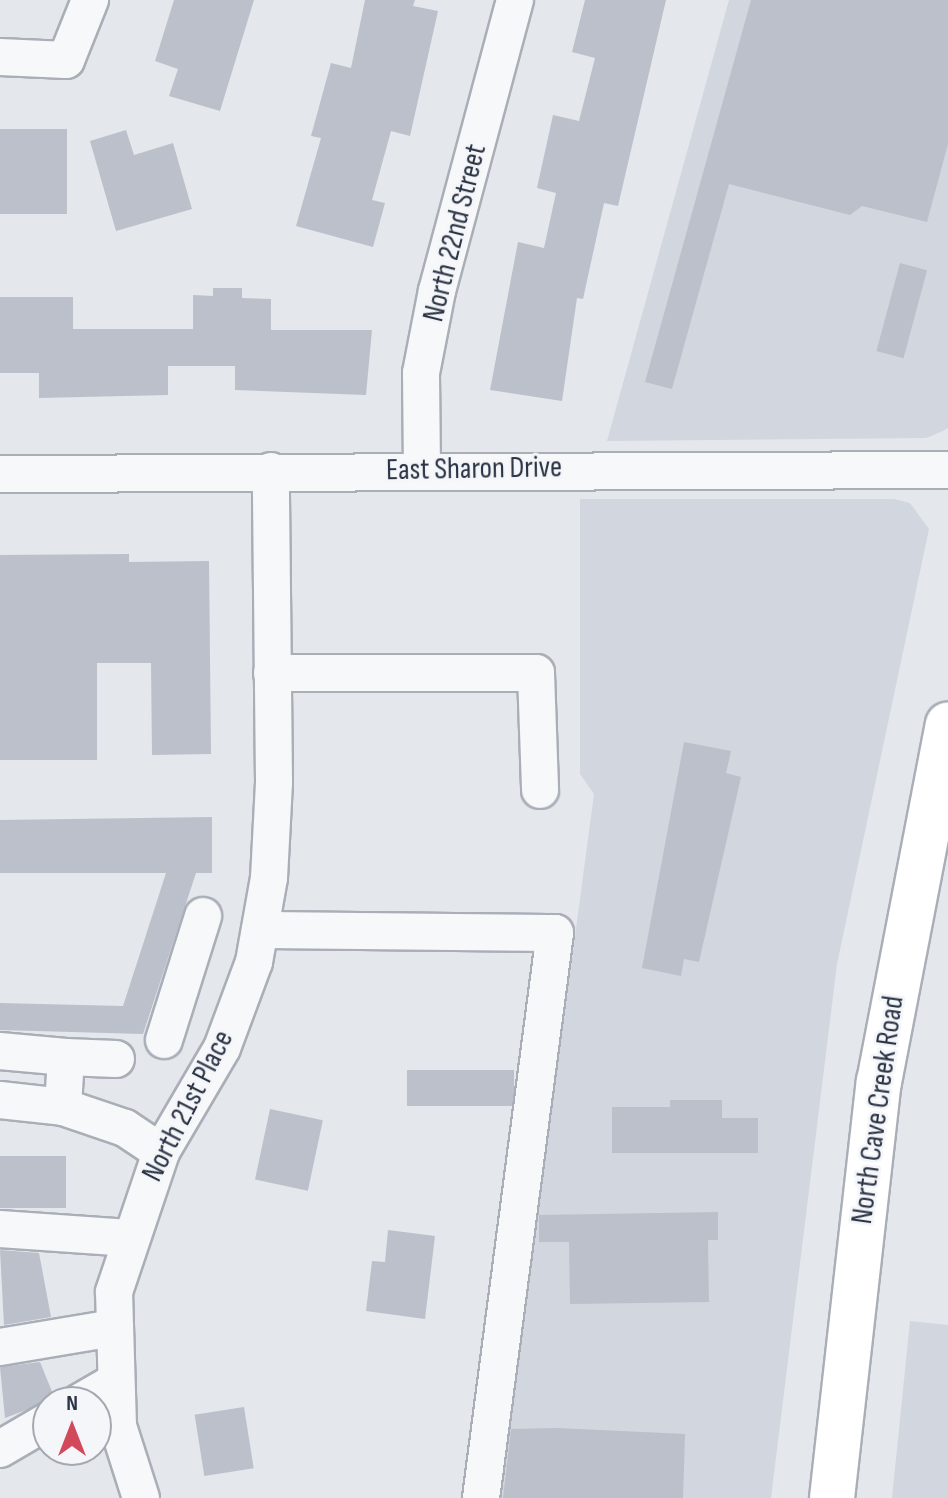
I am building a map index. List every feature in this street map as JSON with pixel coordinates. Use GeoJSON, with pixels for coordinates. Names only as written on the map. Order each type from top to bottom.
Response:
{"type":"FeatureCollection","features":[{"type":"Feature","properties":{"kind":"main road","name":"North Cave Creek Road"},"geometry":{"type":"LineString","coordinates":[[832,1498],[879,1082],[947,732]]}},
{"type":"Feature","properties":{"kind":"street"},"geometry":{"type":"LineString","coordinates":[[0,57],[66,60],[90,0]]}},
{"type":"Feature","properties":{"kind":"street","name":"North 22nd Street"},"geometry":{"type":"LineString","coordinates":[[422,470],[421,373],[437,291],[515,0]]}},
{"type":"Feature","properties":{"kind":"street","name":"East Sharon Drive"},"geometry":{"type":"LineString","coordinates":[[0,474],[948,470]]}},
{"type":"Feature","properties":{"kind":"street","name":"North 21st Place"},"geometry":{"type":"LineString","coordinates":[[141,1498],[118,1426],[114,1382],[114,1292],[161,1152],[195,1102],[241,999],[260,930],[274,782],[271,471]]}},
{"type":"Feature","properties":{"kind":"street"},"geometry":{"type":"LineString","coordinates":[[272,673],[536,673],[540,790]]}},
{"type":"Feature","properties":{"kind":"street"},"geometry":{"type":"LineString","coordinates":[[164,1040],[203,916]]}},
{"type":"Feature","properties":{"kind":"street"},"geometry":{"type":"LineString","coordinates":[[260,930],[555,933],[481,1498]]}},
{"type":"Feature","properties":{"kind":"street"},"geometry":{"type":"LineString","coordinates":[[183,981],[241,999]]}},
{"type":"Feature","properties":{"kind":"street"},"geometry":{"type":"LineString","coordinates":[[0,1051],[116,1059]]}},
{"type":"Feature","properties":{"kind":"street"},"geometry":{"type":"LineString","coordinates":[[63,1107],[66,1057]]}},
{"type":"Feature","properties":{"kind":"street"},"geometry":{"type":"LineString","coordinates":[[0,1100],[63,1107],[125,1128],[161,1152]]}},
{"type":"Feature","properties":{"kind":"street"},"geometry":{"type":"LineString","coordinates":[[0,1229],[130,1238]]}},
{"type":"Feature","properties":{"kind":"street"},"geometry":{"type":"LineString","coordinates":[[0,1347],[113,1328]]}},
{"type":"Feature","properties":{"kind":"street"},"geometry":{"type":"LineString","coordinates":[[107,1386],[114,1382]]}},
{"type":"Feature","properties":{"kind":"street"},"geometry":{"type":"LineString","coordinates":[[0,1449],[32,1430]]}},
{"type":"Feature","properties":{"kind":"shaded area"},"geometry":{"type":"Polygon","coordinates":[[[729,0],[948,0],[948,428],[943,431],[926,438],[607,441],[729,0]]]}},
{"type":"Feature","properties":{"kind":"shaded area"},"geometry":{"type":"Polygon","coordinates":[[[580,499],[894,499],[910,503],[929,529],[837,964],[771,1498],[500,1498],[594,794],[580,774],[580,499]]]}},
{"type":"Feature","properties":{"kind":"shaded area"},"geometry":{"type":"Polygon","coordinates":[[[910,1321],[948,1325],[948,1498],[892,1498],[910,1321]]]}},
{"type":"Feature","properties":{"kind":"building"},"geometry":{"type":"Polygon","coordinates":[[[174,0],[254,0],[220,111],[169,96],[178,69],[155,61],[174,0]]]}},
{"type":"Feature","properties":{"kind":"building"},"geometry":{"type":"Polygon","coordinates":[[[365,0],[415,0],[413,6],[438,11],[410,136],[391,131],[372,200],[385,203],[373,247],[296,226],[321,138],[311,136],[331,63],[351,68],[365,0]]]}},
{"type":"Feature","properties":{"kind":"building"},"geometry":{"type":"Polygon","coordinates":[[[585,0],[666,0],[618,206],[604,203],[583,299],[577,298],[562,401],[490,390],[518,242],[544,248],[556,193],[537,188],[553,115],[579,121],[595,58],[572,52],[585,0]]]}},
{"type":"Feature","properties":{"kind":"building"},"geometry":{"type":"Polygon","coordinates":[[[751,0],[948,0],[948,144],[927,222],[862,206],[850,215],[729,184],[672,389],[645,382],[751,0]]]}},
{"type":"Feature","properties":{"kind":"building"},"geometry":{"type":"Polygon","coordinates":[[[0,129],[67,129],[67,214],[0,214],[0,129]]]}},
{"type":"Feature","properties":{"kind":"building"},"geometry":{"type":"Polygon","coordinates":[[[126,130],[134,155],[173,143],[192,209],[116,231],[90,141],[126,130]]]}},
{"type":"Feature","properties":{"kind":"building"},"geometry":{"type":"Polygon","coordinates":[[[900,263],[927,270],[903,358],[876,351],[900,263]]]}},
{"type":"Feature","properties":{"kind":"building"},"geometry":{"type":"Polygon","coordinates":[[[213,288],[242,288],[242,298],[271,299],[271,330],[372,330],[366,395],[235,390],[235,366],[168,366],[168,395],[39,398],[39,373],[0,373],[0,297],[73,297],[73,329],[193,329],[193,295],[213,296],[213,288]]]}},
{"type":"Feature","properties":{"kind":"building"},"geometry":{"type":"Polygon","coordinates":[[[129,554],[129,562],[209,561],[211,754],[152,755],[151,663],[97,663],[97,760],[0,760],[0,555],[129,554]]]}},
{"type":"Feature","properties":{"kind":"building"},"geometry":{"type":"Polygon","coordinates":[[[684,742],[731,751],[726,773],[741,777],[699,962],[684,959],[681,976],[642,968],[684,742]]]}},
{"type":"Feature","properties":{"kind":"building"},"geometry":{"type":"Polygon","coordinates":[[[212,817],[212,873],[196,873],[143,1034],[0,1030],[0,1003],[123,1006],[166,873],[0,873],[0,820],[212,817]]]}},
{"type":"Feature","properties":{"kind":"building"},"geometry":{"type":"Polygon","coordinates":[[[407,1070],[514,1070],[514,1106],[407,1106],[407,1070]]]}},
{"type":"Feature","properties":{"kind":"building"},"geometry":{"type":"Polygon","coordinates":[[[670,1100],[722,1100],[722,1118],[758,1118],[758,1153],[612,1153],[612,1107],[670,1107],[670,1100]]]}},
{"type":"Feature","properties":{"kind":"building"},"geometry":{"type":"Polygon","coordinates":[[[270,1109],[323,1120],[308,1191],[255,1179],[270,1109]]]}},
{"type":"Feature","properties":{"kind":"building"},"geometry":{"type":"Polygon","coordinates":[[[0,1156],[66,1156],[66,1208],[0,1208],[0,1156]]]}},
{"type":"Feature","properties":{"kind":"building"},"geometry":{"type":"Polygon","coordinates":[[[718,1212],[718,1240],[708,1240],[709,1302],[570,1304],[569,1242],[539,1242],[539,1215],[718,1212]]]}},
{"type":"Feature","properties":{"kind":"building"},"geometry":{"type":"Polygon","coordinates":[[[388,1230],[435,1236],[425,1319],[366,1311],[372,1261],[385,1262],[388,1230]]]}},
{"type":"Feature","properties":{"kind":"building"},"geometry":{"type":"Polygon","coordinates":[[[0,1250],[39,1253],[51,1317],[4,1325],[0,1250]]]}},
{"type":"Feature","properties":{"kind":"building"},"geometry":{"type":"Polygon","coordinates":[[[40,1362],[50,1386],[32,1386],[32,1408],[5,1418],[0,1367],[40,1362]]]}},
{"type":"Feature","properties":{"kind":"building"},"geometry":{"type":"Polygon","coordinates":[[[244,1407],[254,1468],[204,1476],[195,1415],[244,1407]]]}},
{"type":"Feature","properties":{"kind":"building"},"geometry":{"type":"Polygon","coordinates":[[[511,1429],[685,1434],[683,1498],[503,1498],[511,1429]]]}}]}
